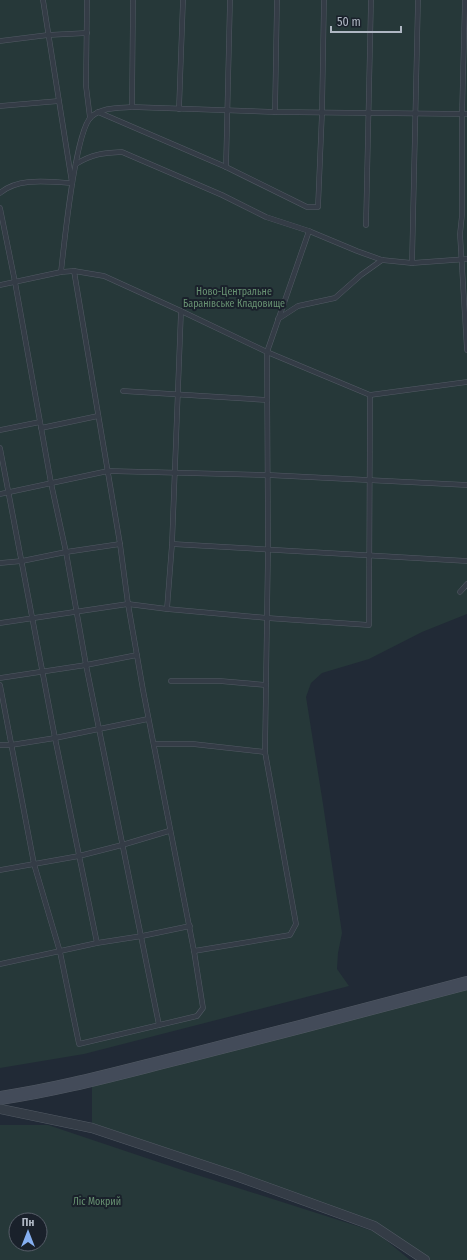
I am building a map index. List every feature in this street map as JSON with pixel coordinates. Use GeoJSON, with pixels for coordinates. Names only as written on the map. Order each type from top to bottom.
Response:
{"type":"FeatureCollection","features":[{"type":"Feature","properties":{"kind":"main road"},"geometry":{"type":"LineString","coordinates":[[0,1098],[31,1094],[92,1080],[310,1025],[467,983]]}},
{"type":"Feature","properties":{"kind":"street"},"geometry":{"type":"LineString","coordinates":[[0,1109],[92,1128],[228,1174],[374,1226],[425,1260]]}},
{"type":"Feature","properties":{"kind":"lane"},"geometry":{"type":"LineString","coordinates":[[43,0],[72,183]]}},
{"type":"Feature","properties":{"kind":"lane"},"geometry":{"type":"LineString","coordinates":[[87,0],[86,86],[90,118]]}},
{"type":"Feature","properties":{"kind":"lane"},"geometry":{"type":"LineString","coordinates":[[132,107],[133,0]]}},
{"type":"Feature","properties":{"kind":"lane"},"geometry":{"type":"LineString","coordinates":[[179,109],[183,0]]}},
{"type":"Feature","properties":{"kind":"lane"},"geometry":{"type":"LineString","coordinates":[[226,167],[230,0]]}},
{"type":"Feature","properties":{"kind":"lane"},"geometry":{"type":"LineString","coordinates":[[275,112],[277,0]]}},
{"type":"Feature","properties":{"kind":"lane"},"geometry":{"type":"LineString","coordinates":[[98,112],[226,167],[307,207],[318,207],[322,112],[324,0]]}},
{"type":"Feature","properties":{"kind":"lane"},"geometry":{"type":"LineString","coordinates":[[366,225],[371,0]]}},
{"type":"Feature","properties":{"kind":"lane"},"geometry":{"type":"LineString","coordinates":[[412,263],[418,0]]}},
{"type":"Feature","properties":{"kind":"lane"},"geometry":{"type":"LineString","coordinates":[[465,0],[460,260],[467,350]]}},
{"type":"Feature","properties":{"kind":"lane"},"geometry":{"type":"LineString","coordinates":[[0,41],[48,35],[87,33]]}},
{"type":"Feature","properties":{"kind":"lane"},"geometry":{"type":"LineString","coordinates":[[0,106],[59,101]]}},
{"type":"Feature","properties":{"kind":"lane"},"geometry":{"type":"LineString","coordinates":[[61,272],[72,183],[81,138],[90,118],[98,112],[113,108],[132,107],[275,112],[464,114]]}},
{"type":"Feature","properties":{"kind":"lane"},"geometry":{"type":"LineString","coordinates":[[76,164],[87,157],[106,153],[122,152],[222,195],[266,217],[309,231],[356,251],[382,260],[412,263],[467,260]]}},
{"type":"Feature","properties":{"kind":"lane"},"geometry":{"type":"LineString","coordinates":[[0,193],[5,189],[28,182],[72,183]]}},
{"type":"Feature","properties":{"kind":"lane"},"geometry":{"type":"LineString","coordinates":[[0,208],[15,282],[51,484],[66,552],[98,729],[142,936],[159,1025]]}},
{"type":"Feature","properties":{"kind":"lane"},"geometry":{"type":"LineString","coordinates":[[194,951],[290,935],[296,924],[264,752],[268,549],[267,352],[309,231]]}},
{"type":"Feature","properties":{"kind":"lane"},"geometry":{"type":"LineString","coordinates":[[278,319],[298,306],[335,298],[360,275],[382,260]]}},
{"type":"Feature","properties":{"kind":"lane"},"geometry":{"type":"LineString","coordinates":[[0,285],[61,272],[74,272],[104,276],[267,352],[370,395],[467,382]]}},
{"type":"Feature","properties":{"kind":"lane"},"geometry":{"type":"LineString","coordinates":[[0,685],[34,864],[60,952],[79,1044],[197,1016],[203,1008],[190,926],[169,831],[154,744],[136,655],[120,544],[74,272]]}},
{"type":"Feature","properties":{"kind":"lane"},"geometry":{"type":"LineString","coordinates":[[167,609],[172,544],[181,311]]}},
{"type":"Feature","properties":{"kind":"lane"},"geometry":{"type":"LineString","coordinates":[[123,391],[268,400]]}},
{"type":"Feature","properties":{"kind":"lane"},"geometry":{"type":"LineString","coordinates":[[0,623],[128,604],[267,618],[369,625],[370,395]]}},
{"type":"Feature","properties":{"kind":"lane"},"geometry":{"type":"LineString","coordinates":[[41,428],[98,416]]}},
{"type":"Feature","properties":{"kind":"lane"},"geometry":{"type":"LineString","coordinates":[[0,430],[40,422]]}},
{"type":"Feature","properties":{"kind":"lane"},"geometry":{"type":"LineString","coordinates":[[0,448],[55,738],[97,943]]}},
{"type":"Feature","properties":{"kind":"lane"},"geometry":{"type":"LineString","coordinates":[[0,494],[108,471],[268,475],[467,486]]}},
{"type":"Feature","properties":{"kind":"lane"},"geometry":{"type":"LineString","coordinates":[[0,563],[22,561],[66,552],[120,544]]}},
{"type":"Feature","properties":{"kind":"lane"},"geometry":{"type":"LineString","coordinates":[[172,544],[369,554],[467,561]]}},
{"type":"Feature","properties":{"kind":"lane"},"geometry":{"type":"LineString","coordinates":[[460,592],[467,584]]}},
{"type":"Feature","properties":{"kind":"lane"},"geometry":{"type":"LineString","coordinates":[[0,678],[86,665],[136,655]]}},
{"type":"Feature","properties":{"kind":"lane"},"geometry":{"type":"LineString","coordinates":[[172,681],[220,681],[266,685]]}},
{"type":"Feature","properties":{"kind":"lane"},"geometry":{"type":"LineString","coordinates":[[0,745],[11,745],[55,738],[148,719]]}},
{"type":"Feature","properties":{"kind":"lane"},"geometry":{"type":"LineString","coordinates":[[154,744],[193,744],[264,752]]}},
{"type":"Feature","properties":{"kind":"lane"},"geometry":{"type":"LineString","coordinates":[[0,870],[79,856],[169,831]]}},
{"type":"Feature","properties":{"kind":"lane"},"geometry":{"type":"LineString","coordinates":[[0,964],[97,943],[142,936],[190,926]]}},
{"type":"Feature","properties":{"kind":"green space","name":"Ново-Центральне Баранівське Кладовище"},"geometry":{"type":"Polygon","coordinates":[[[0,0],[467,0],[467,614],[422,632],[369,659],[322,673],[311,683],[306,697],[342,933],[338,953],[337,969],[349,986],[84,1054],[0,1068],[0,0]]]}},
{"type":"Feature","properties":{"kind":"green space"},"geometry":{"type":"Polygon","coordinates":[[[467,983],[467,1260],[421,1260],[374,1226],[92,1128],[92,1080],[467,983]]]}},
{"type":"Feature","properties":{"kind":"green space","name":"Ліс Мокрий"},"geometry":{"type":"Polygon","coordinates":[[[0,1125],[48,1125],[188,1172],[376,1232],[410,1260],[0,1260],[0,1125]]]}}]}
